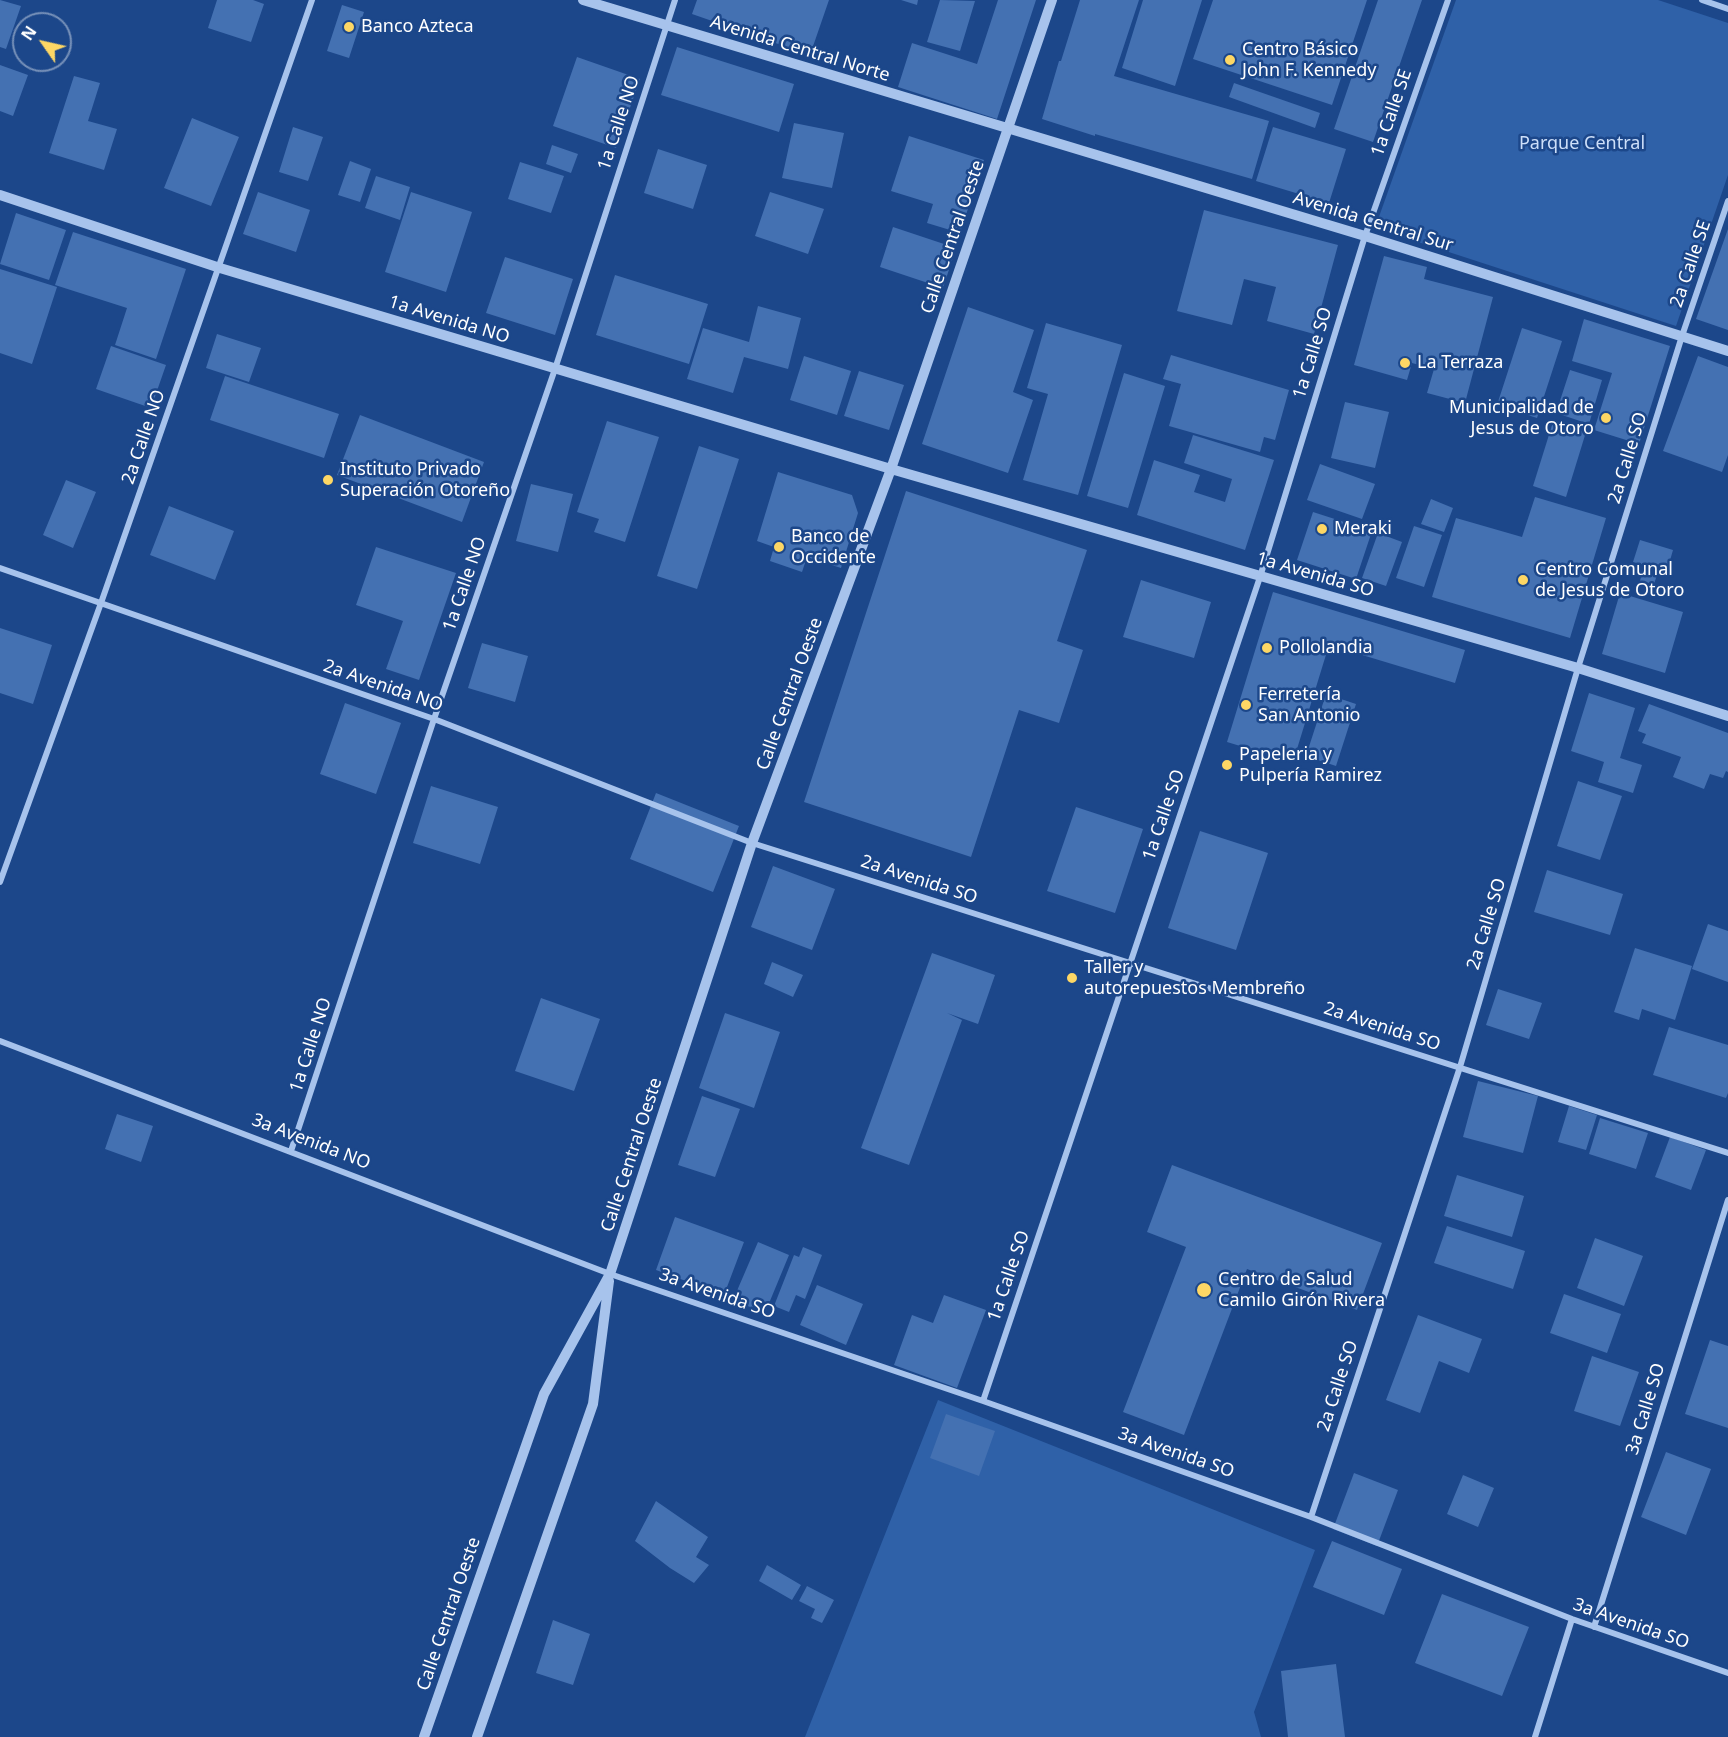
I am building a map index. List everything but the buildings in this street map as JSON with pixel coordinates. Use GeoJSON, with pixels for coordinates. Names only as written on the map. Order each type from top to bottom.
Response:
{"type":"FeatureCollection","features":[{"type":"Feature","properties":{"kind":"street","name":"2a Calle NO"},"geometry":{"type":"LineString","coordinates":[[0,882],[220,268],[312,0]]}},
{"type":"Feature","properties":{"kind":"street","name":"Avenida Central Norte"},"geometry":{"type":"LineString","coordinates":[[583,0],[1008,129]]}},
{"type":"Feature","properties":{"kind":"street","name":"1a Calle NO"},"geometry":{"type":"LineString","coordinates":[[291,1151],[434,719],[555,369],[675,0]]}},
{"type":"Feature","properties":{"kind":"street","name":"Calle Central Oeste"},"geometry":{"type":"LineString","coordinates":[[424,1737],[544,1394],[610,1274],[752,843],[891,469],[1052,0]]}},
{"type":"Feature","properties":{"kind":"street","name":"1a Calle SE"},"geometry":{"type":"LineString","coordinates":[[1365,236],[1448,0]]}},
{"type":"Feature","properties":{"kind":"street"},"geometry":{"type":"LineString","coordinates":[[1702,0],[1728,9]]}},
{"type":"Feature","properties":{"kind":"street","name":"Avenida Central Sur"},"geometry":{"type":"LineString","coordinates":[[1008,129],[1365,236],[1728,351]]}},
{"type":"Feature","properties":{"kind":"street","name":"1a Avenida NO"},"geometry":{"type":"LineString","coordinates":[[0,195],[220,268],[891,469]]}},
{"type":"Feature","properties":{"kind":"street","name":"2a Calle SE"},"geometry":{"type":"LineString","coordinates":[[1682,336],[1728,201]]}},
{"type":"Feature","properties":{"kind":"street","name":"1a Calle SO"},"geometry":{"type":"LineString","coordinates":[[983,1401],[1260,577],[1365,236]]}},
{"type":"Feature","properties":{"kind":"street","name":"2a Calle SO"},"geometry":{"type":"LineString","coordinates":[[1311,1516],[1460,1067],[1578,668],[1682,336]]}},
{"type":"Feature","properties":{"kind":"street","name":"1a Avenida SO"},"geometry":{"type":"LineString","coordinates":[[891,469],[1578,668],[1728,716]]}},
{"type":"Feature","properties":{"kind":"street","name":"2a Avenida NO"},"geometry":{"type":"LineString","coordinates":[[0,568],[434,719],[752,843]]}},
{"type":"Feature","properties":{"kind":"street","name":"2a Avenida SO"},"geometry":{"type":"LineString","coordinates":[[752,843],[1728,1153]]}},
{"type":"Feature","properties":{"kind":"street","name":"3a Avenida NO"},"geometry":{"type":"LineString","coordinates":[[0,1041],[610,1274]]}},
{"type":"Feature","properties":{"kind":"street","name":"3a Calle SO"},"geometry":{"type":"LineString","coordinates":[[1593,1627],[1728,1200]]}},
{"type":"Feature","properties":{"kind":"street","name":"Calle Central Oeste"},"geometry":{"type":"LineString","coordinates":[[477,1737],[593,1404],[610,1274]]}},
{"type":"Feature","properties":{"kind":"street","name":"3a Avenida SO"},"geometry":{"type":"LineString","coordinates":[[610,1274],[1311,1516],[1593,1627],[1728,1673]]}},
{"type":"Feature","properties":{"kind":"street"},"geometry":{"type":"LineString","coordinates":[[1535,1737],[1572,1619]]}},
{"type":"Feature","properties":{"kind":"green space","name":"Parque Central"},"geometry":{"type":"Polygon","coordinates":[[[1456,0],[1658,0],[1728,23],[1728,175],[1676,326],[1375,228],[1456,0]]]}},
{"type":"Feature","properties":{"kind":"green space"},"geometry":{"type":"Polygon","coordinates":[[[938,1400],[1315,1550],[1254,1712],[1261,1737],[805,1737],[938,1400]]]}},
{"type":"Feature","properties":{"kind":"place","name":"Banco Azteca"},"geometry":{"type":"Point","coordinates":[349,27]}},
{"type":"Feature","properties":{"kind":"place","name":"Centro Básico John F. Kennedy"},"geometry":{"type":"Point","coordinates":[1230,60]}},
{"type":"Feature","properties":{"kind":"place","name":"La Terraza"},"geometry":{"type":"Point","coordinates":[1405,363]}},
{"type":"Feature","properties":{"kind":"place","name":"Municipalidad de Jesus de Otoro"},"geometry":{"type":"Point","coordinates":[1606,418]}},
{"type":"Feature","properties":{"kind":"place","name":"Instituto Privado Superación Otoreño"},"geometry":{"type":"Point","coordinates":[328,480]}},
{"type":"Feature","properties":{"kind":"place","name":"Meraki"},"geometry":{"type":"Point","coordinates":[1322,529]}},
{"type":"Feature","properties":{"kind":"place","name":"Banco de Occidente"},"geometry":{"type":"Point","coordinates":[779,547]}},
{"type":"Feature","properties":{"kind":"place","name":"Centro Comunal de Jesus de Otoro"},"geometry":{"type":"Point","coordinates":[1523,580]}},
{"type":"Feature","properties":{"kind":"place","name":"Pollolandia"},"geometry":{"type":"Point","coordinates":[1267,648]}},
{"type":"Feature","properties":{"kind":"place","name":"Ferretería San Antonio"},"geometry":{"type":"Point","coordinates":[1246,705]}},
{"type":"Feature","properties":{"kind":"place","name":"Papeleria y Pulpería Ramirez"},"geometry":{"type":"Point","coordinates":[1227,765]}},
{"type":"Feature","properties":{"kind":"place","name":"Taller y autorepuestos Membreño"},"geometry":{"type":"Point","coordinates":[1072,978]}},
{"type":"Feature","properties":{"kind":"place","name":"Centro de Salud Camilo Girón Rivera"},"geometry":{"type":"Point","coordinates":[1204,1290]}}]}
